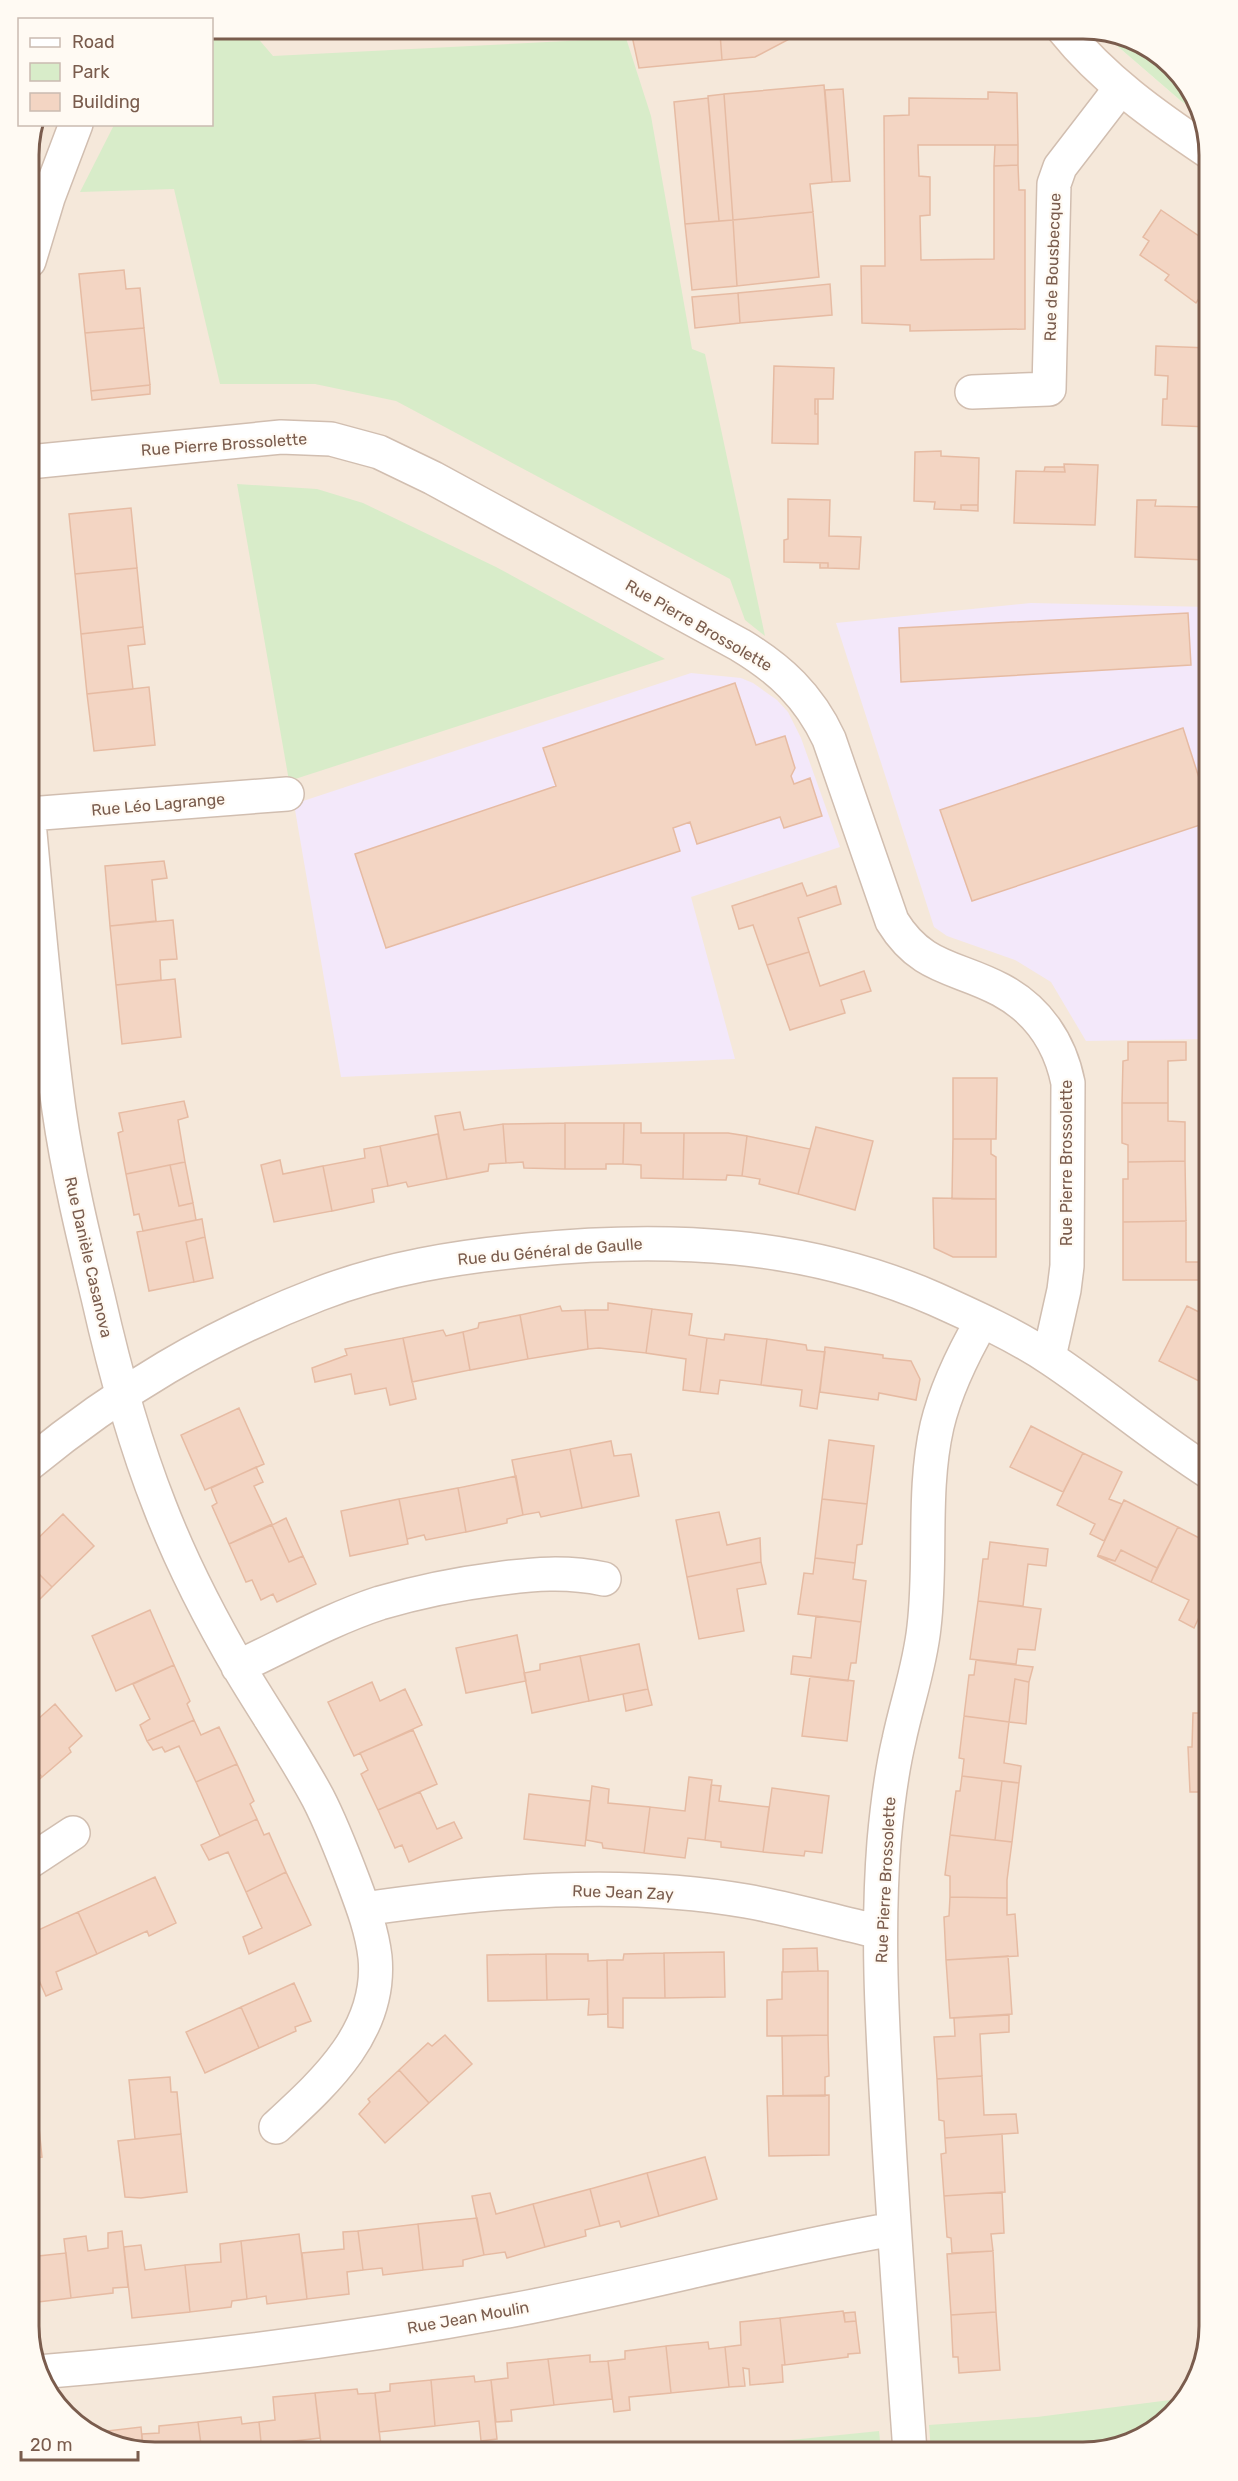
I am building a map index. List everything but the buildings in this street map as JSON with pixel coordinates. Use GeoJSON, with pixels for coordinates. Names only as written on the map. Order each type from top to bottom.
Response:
{"type":"FeatureCollection","features":[{"type":"Feature","properties":{"kind":"street"},"geometry":{"type":"LineString","coordinates":[[1072,39],[1120,89],[1198,144]]}},
{"type":"Feature","properties":{"kind":"street","name":"Rue de Bousbecque"},"geometry":{"type":"LineString","coordinates":[[972,392],[1049,389],[1054,184],[1060,167],[1120,89]]}},
{"type":"Feature","properties":{"kind":"street"},"geometry":{"type":"LineString","coordinates":[[39,228],[75,126]]}},
{"type":"Feature","properties":{"kind":"street","name":"Rue Pierre Brossolette"},"geometry":{"type":"LineString","coordinates":[[39,461],[280,436],[315,437],[351,443],[379,452],[433,478],[740,645],[778,670],[806,698],[829,739],[892,921],[903,939],[931,961],[1001,990],[1030,1010],[1046,1028],[1064,1061],[1068,1083],[1067,1266],[1049,1357]]}},
{"type":"Feature","properties":{"kind":"street","name":"Rue Léo Lagrange"},"geometry":{"type":"LineString","coordinates":[[39,813],[287,794]]}},
{"type":"Feature","properties":{"kind":"street","name":"Rue Danièle Casanova"},"geometry":{"type":"LineString","coordinates":[[39,923],[54,1074],[64,1143],[83,1237],[122,1395],[147,1473],[173,1540],[204,1608],[319,1800],[364,1909],[372,1938],[375,1972],[370,2002],[360,2032],[334,2071],[276,2127]]}},
{"type":"Feature","properties":{"kind":"street","name":"Rue du Général de Gaulle"},"geometry":{"type":"LineString","coordinates":[[39,1456],[78,1423],[206,1344],[253,1321],[321,1293],[420,1264],[568,1246],[678,1243],[717,1245],[792,1256],[863,1274],[933,1298],[1049,1357],[1199,1465]]}},
{"type":"Feature","properties":{"kind":"street","name":"Rue Pierre Brossolette"},"geometry":{"type":"LineString","coordinates":[[909,2442],[881,2004],[880,1932],[884,1845],[891,1781],[920,1658],[924,1629],[929,1561],[930,1476],[937,1427],[955,1372],[982,1321]]}},
{"type":"Feature","properties":{"kind":"street"},"geometry":{"type":"LineString","coordinates":[[238,1667],[349,1615],[444,1586],[551,1572],[576,1573],[604,1580]]}},
{"type":"Feature","properties":{"kind":"street"},"geometry":{"type":"LineString","coordinates":[[39,1855],[73,1833]]}},
{"type":"Feature","properties":{"kind":"street","name":"Rue Jean Zay"},"geometry":{"type":"LineString","coordinates":[[364,1909],[445,1897],[525,1891],[664,1892],[747,1902],[880,1932]]}},
{"type":"Feature","properties":{"kind":"street","name":"Rue Jean Moulin"},"geometry":{"type":"LineString","coordinates":[[48,2371],[237,2351],[436,2323],[646,2283],[842,2238],[894,2229]]}},
{"type":"Feature","properties":{"kind":"shaded area"},"geometry":{"type":"Polygon","coordinates":[[[213,39],[1091,39],[1114,43],[1187,105],[1193,118],[1199,155],[1199,2326],[1197,2349],[1187,2377],[1170,2402],[1147,2422],[1113,2438],[1091,2442],[147,2442],[132,2440],[104,2430],[79,2413],[63,2397],[48,2370],[39,2334],[39,147],[43,126],[213,126],[213,39]]]}},
{"type":"Feature","properties":{"kind":"shaded area"},"geometry":{"type":"Polygon","coordinates":[[[1031,603],[1199,607],[1199,1039],[1086,1041],[1051,982],[1015,960],[947,936],[934,927],[836,623],[1031,603]]]}},
{"type":"Feature","properties":{"kind":"shaded area"},"geometry":{"type":"Polygon","coordinates":[[[691,673],[741,678],[753,683],[777,700],[788,712],[801,738],[840,847],[691,897],[735,1059],[341,1077],[294,804],[691,673]]]}},
{"type":"Feature","properties":{"kind":"green space"},"geometry":{"type":"Polygon","coordinates":[[[213,39],[259,39],[273,56],[626,39],[651,116],[692,349],[705,354],[765,636],[745,620],[730,579],[396,401],[315,384],[220,384],[174,189],[80,192],[113,126],[213,126],[213,39]]]}},
{"type":"Feature","properties":{"kind":"green space"},"geometry":{"type":"Polygon","coordinates":[[[1114,43],[1154,63],[1175,84],[1187,105],[1114,43]]]}},
{"type":"Feature","properties":{"kind":"green space"},"geometry":{"type":"Polygon","coordinates":[[[237,484],[317,489],[363,503],[496,567],[665,659],[289,781],[237,484]]]}},
{"type":"Feature","properties":{"kind":"green space"},"geometry":{"type":"Polygon","coordinates":[[[1172,2400],[1159,2413],[1134,2430],[1106,2440],[1091,2442],[930,2442],[929,2425],[1037,2417],[1172,2400]]]}},
{"type":"Feature","properties":{"kind":"green space"},"geometry":{"type":"Polygon","coordinates":[[[879,2431],[880,2442],[772,2442],[879,2431]]]}}]}
